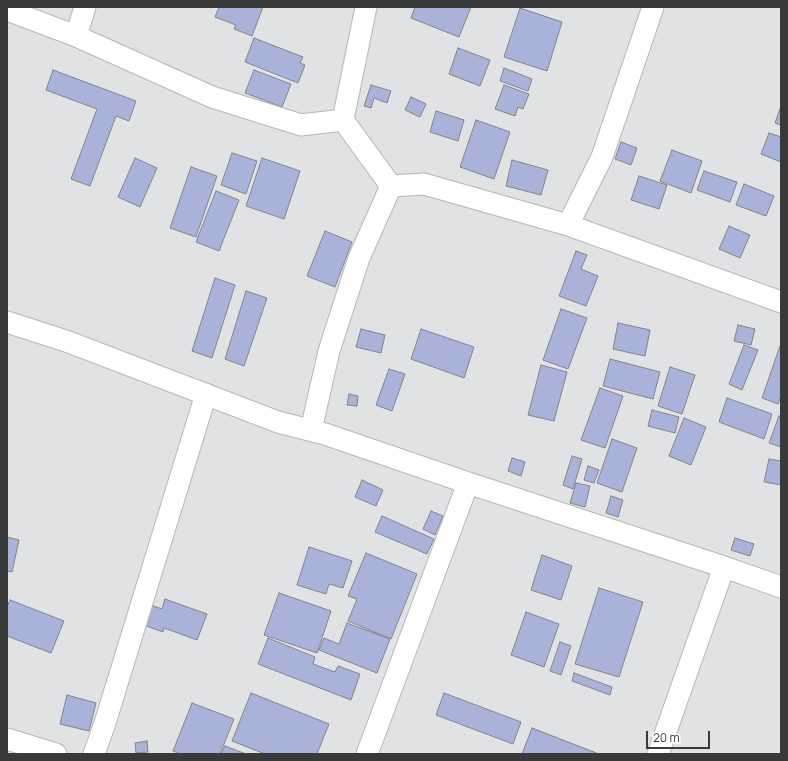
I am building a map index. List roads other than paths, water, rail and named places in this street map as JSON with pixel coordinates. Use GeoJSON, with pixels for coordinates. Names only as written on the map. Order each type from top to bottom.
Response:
{"type":"FeatureCollection","features":[{"type":"Feature","properties":{"kind":"street"},"geometry":{"type":"LineString","coordinates":[[76,36],[85,7]]}},
{"type":"Feature","properties":{"kind":"street"},"geometry":{"type":"LineString","coordinates":[[366,7],[343,120],[391,186]]}},
{"type":"Feature","properties":{"kind":"street"},"geometry":{"type":"LineString","coordinates":[[568,225],[602,157],[653,7]]}},
{"type":"Feature","properties":{"kind":"street"},"geometry":{"type":"LineString","coordinates":[[7,10],[76,36],[220,100],[301,125],[343,120]]}},
{"type":"Feature","properties":{"kind":"street"},"geometry":{"type":"LineString","coordinates":[[391,186],[424,184],[568,225],[781,302]]}},
{"type":"Feature","properties":{"kind":"street"},"geometry":{"type":"LineString","coordinates":[[311,430],[329,351],[359,258],[391,186]]}},
{"type":"Feature","properties":{"kind":"street"},"geometry":{"type":"LineString","coordinates":[[7,322],[66,341],[278,422],[325,434],[781,587]]}},
{"type":"Feature","properties":{"kind":"street"},"geometry":{"type":"LineString","coordinates":[[94,754],[105,723],[206,394]]}},
{"type":"Feature","properties":{"kind":"street"},"geometry":{"type":"LineString","coordinates":[[367,754],[468,483]]}},
{"type":"Feature","properties":{"kind":"street"},"geometry":{"type":"LineString","coordinates":[[658,754],[724,567]]}},
{"type":"Feature","properties":{"kind":"street"},"geometry":{"type":"LineString","coordinates":[[7,739],[56,754]]}}]}
